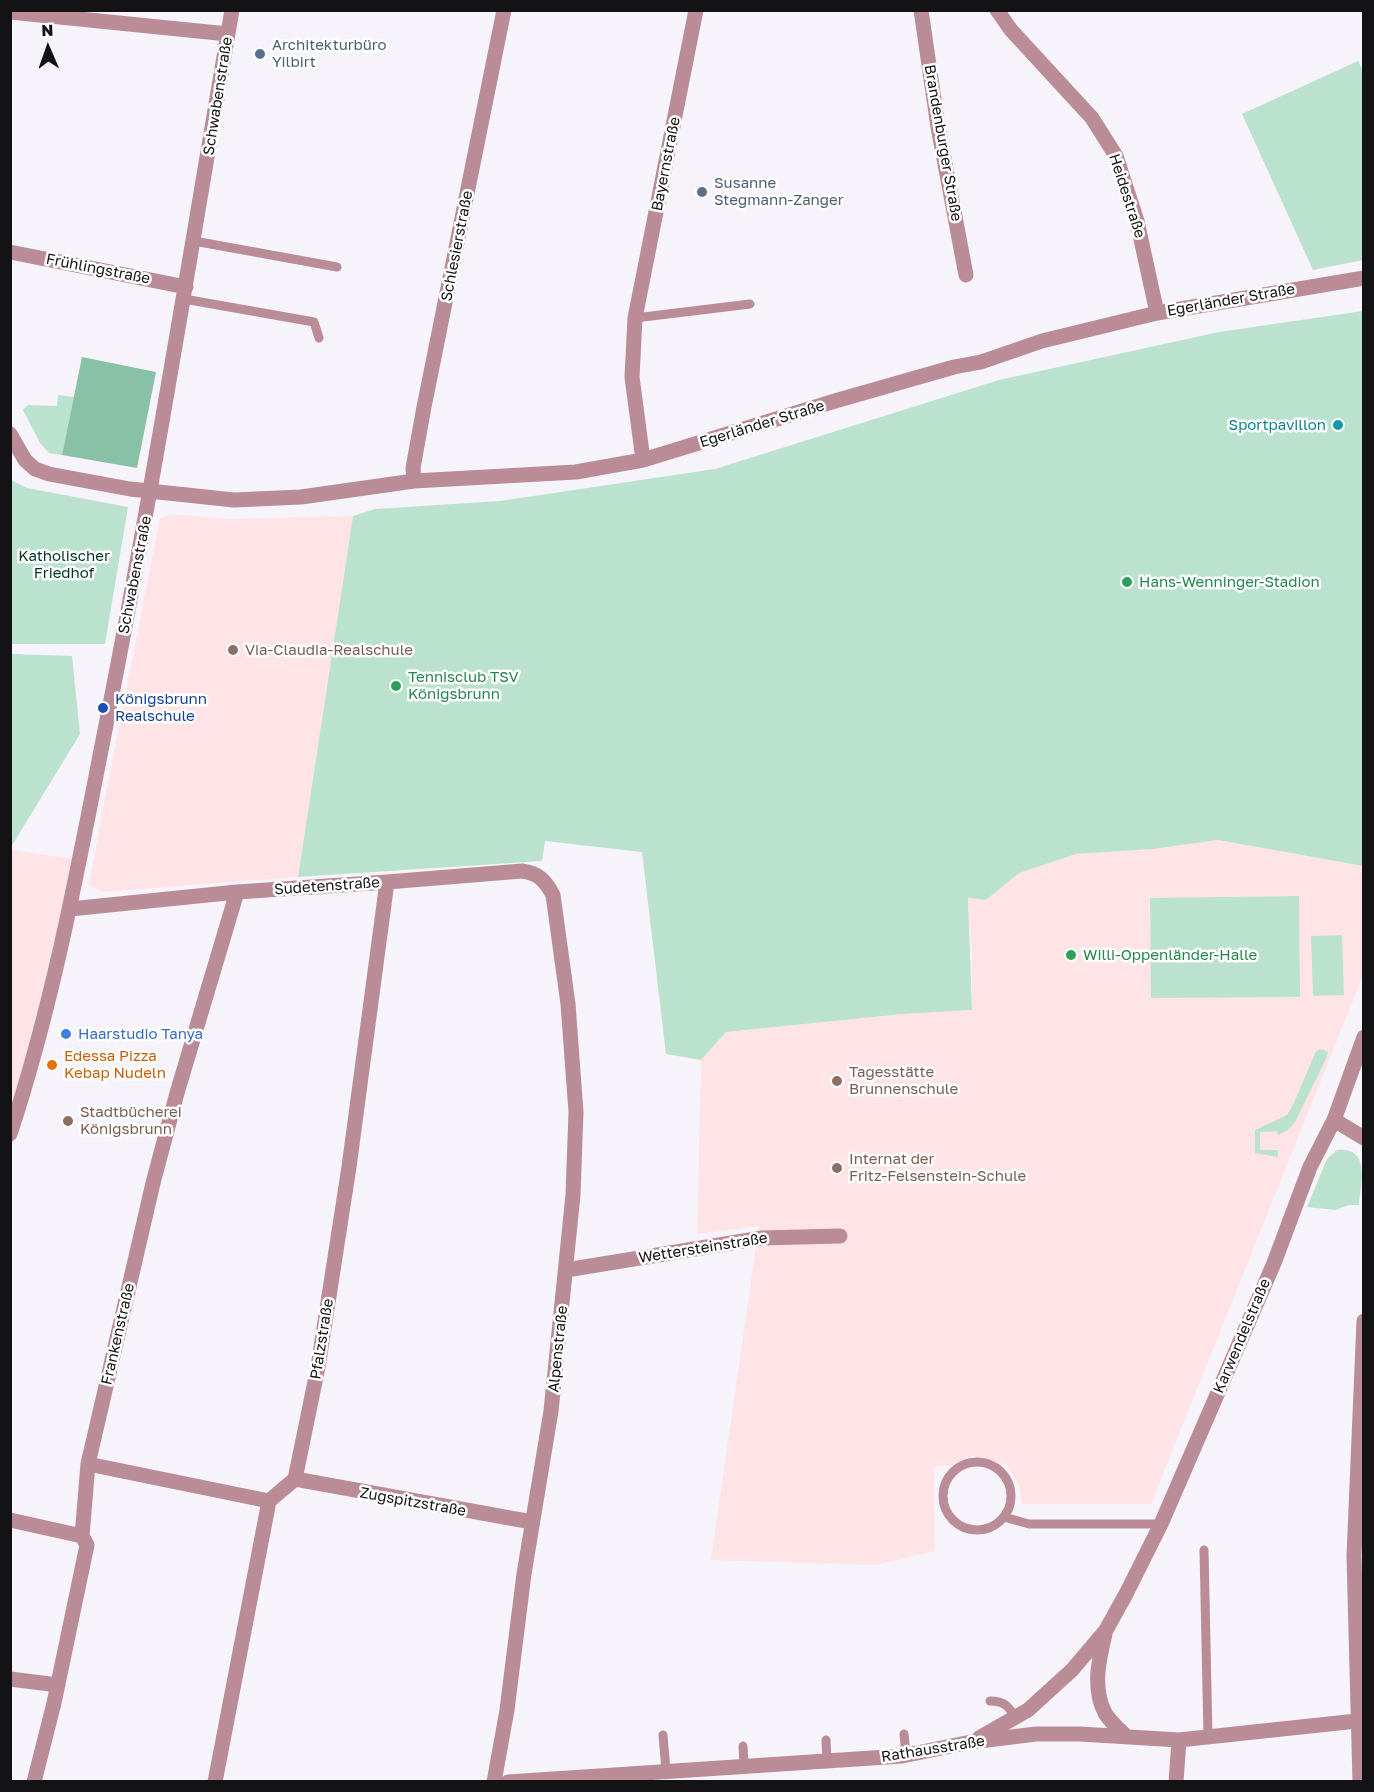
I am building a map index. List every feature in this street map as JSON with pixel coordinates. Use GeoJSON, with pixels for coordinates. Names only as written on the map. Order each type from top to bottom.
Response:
{"type":"FeatureCollection","features":[{"type":"Feature","properties":{"kind":"street","name":"Schwabenstraße"},"geometry":{"type":"LineString","coordinates":[[10,1134],[70,909],[150,492],[232,10]]}},
{"type":"Feature","properties":{"kind":"street","name":"Schlesierstraße"},"geometry":{"type":"LineString","coordinates":[[414,481],[413,468],[424,407],[504,10]]}},
{"type":"Feature","properties":{"kind":"street","name":"Bayernstraße"},"geometry":{"type":"LineString","coordinates":[[643,460],[632,377],[635,318],[696,10]]}},
{"type":"Feature","properties":{"kind":"street","name":"Brandenburger Straße"},"geometry":{"type":"LineString","coordinates":[[921,10],[938,127],[966,275]]}},
{"type":"Feature","properties":{"kind":"street","name":"Heidestraße"},"geometry":{"type":"LineString","coordinates":[[997,10],[1011,30],[1092,118],[1116,156],[1137,221],[1157,313]]}},
{"type":"Feature","properties":{"kind":"street"},"geometry":{"type":"LineString","coordinates":[[10,12],[228,34]]}},
{"type":"Feature","properties":{"kind":"street","name":"Frühlingstraße"},"geometry":{"type":"LineString","coordinates":[[10,252],[185,293]]}},
{"type":"Feature","properties":{"kind":"street","name":"Egerländer Straße"},"geometry":{"type":"LineString","coordinates":[[10,434],[20,453],[35,469],[82,481],[150,492],[234,500],[302,497],[414,481],[576,472],[643,460],[855,395],[954,367],[981,362],[1042,341],[1157,313],[1364,278]]}},
{"type":"Feature","properties":{"kind":"street","name":"Sudetenstraße"},"geometry":{"type":"LineString","coordinates":[[70,909],[237,892],[522,871],[535,873],[547,882],[553,894],[555,914]]}},
{"type":"Feature","properties":{"kind":"street","name":"Pfalzstraße"},"geometry":{"type":"LineString","coordinates":[[295,1479],[318,1367],[349,1167],[387,882]]}},
{"type":"Feature","properties":{"kind":"street","name":"Frankenstraße"},"geometry":{"type":"LineString","coordinates":[[34,1782],[58,1685],[87,1545],[82,1536],[88,1464],[153,1183],[177,1093],[237,892]]}},
{"type":"Feature","properties":{"kind":"street","name":"Alpenstraße"},"geometry":{"type":"LineString","coordinates":[[494,1782],[507,1710],[532,1522],[551,1411],[573,1195],[576,1112],[568,1004],[555,914]]}},
{"type":"Feature","properties":{"kind":"street","name":"Karwendelstraße"},"geometry":{"type":"LineString","coordinates":[[971,1742],[1016,1718],[1072,1670],[1106,1630],[1161,1524],[1274,1263],[1310,1167],[1334,1120],[1364,1036]]}},
{"type":"Feature","properties":{"kind":"street"},"geometry":{"type":"LineString","coordinates":[[1334,1120],[1364,1138]]}},
{"type":"Feature","properties":{"kind":"street","name":"Wettersteinstraße"},"geometry":{"type":"LineString","coordinates":[[566,1270],[762,1238],[840,1236]]}},
{"type":"Feature","properties":{"kind":"street"},"geometry":{"type":"LineString","coordinates":[[1360,1782],[1354,1556],[1364,1321]]}},
{"type":"Feature","properties":{"kind":"street"},"geometry":{"type":"LineString","coordinates":[[88,1464],[269,1501]]}},
{"type":"Feature","properties":{"kind":"street"},"geometry":{"type":"LineString","coordinates":[[215,1782],[269,1501],[295,1479]]}},
{"type":"Feature","properties":{"kind":"street","name":"Zugspitzstraße"},"geometry":{"type":"LineString","coordinates":[[295,1479],[532,1522]]}},
{"type":"Feature","properties":{"kind":"street"},"geometry":{"type":"LineString","coordinates":[[10,1520],[82,1536]]}},
{"type":"Feature","properties":{"kind":"street","name":"Karwendelstraße"},"geometry":{"type":"LineString","coordinates":[[1106,1630],[1099,1661],[1099,1695],[1106,1715],[1127,1737]]}},
{"type":"Feature","properties":{"kind":"street"},"geometry":{"type":"LineString","coordinates":[[10,1679],[58,1685]]}},
{"type":"Feature","properties":{"kind":"street","name":"Rathausstraße"},"geometry":{"type":"LineString","coordinates":[[508,1782],[906,1755],[971,1742],[1036,1734],[1080,1734],[1179,1740],[1357,1721]]}},
{"type":"Feature","properties":{"kind":"street"},"geometry":{"type":"LineString","coordinates":[[1176,1782],[1179,1740]]}},
{"type":"Feature","properties":{"kind":"lane"},"geometry":{"type":"LineString","coordinates":[[194,241],[338,267]]}},
{"type":"Feature","properties":{"kind":"lane"},"geometry":{"type":"LineString","coordinates":[[185,293],[314,322],[319,338]]}},
{"type":"Feature","properties":{"kind":"lane"},"geometry":{"type":"LineString","coordinates":[[635,318],[750,304]]}},
{"type":"Feature","properties":{"kind":"lane"},"geometry":{"type":"LineString","coordinates":[[976,1462],[996,1468],[1009,1485],[1011,1496],[1004,1516],[996,1524],[985,1529],[974,1530],[953,1521],[946,1512],[943,1501],[944,1489],[952,1473],[967,1464],[976,1462]]}},
{"type":"Feature","properties":{"kind":"lane"},"geometry":{"type":"LineString","coordinates":[[1004,1516],[1029,1524],[1161,1524]]}},
{"type":"Feature","properties":{"kind":"lane"},"geometry":{"type":"LineString","coordinates":[[1204,1550],[1208,1737]]}},
{"type":"Feature","properties":{"kind":"lane"},"geometry":{"type":"LineString","coordinates":[[990,1701],[1001,1701],[1007,1705],[1016,1718]]}},
{"type":"Feature","properties":{"kind":"lane"},"geometry":{"type":"LineString","coordinates":[[904,1734],[906,1755]]}},
{"type":"Feature","properties":{"kind":"lane"},"geometry":{"type":"LineString","coordinates":[[663,1735],[666,1772]]}},
{"type":"Feature","properties":{"kind":"lane"},"geometry":{"type":"LineString","coordinates":[[826,1740],[827,1761]]}},
{"type":"Feature","properties":{"kind":"lane"},"geometry":{"type":"LineString","coordinates":[[743,1746],[744,1766]]}},
{"type":"Feature","properties":{"kind":"shaded area","name":"Via-Claudia-Realschule"},"geometry":{"type":"Polygon","coordinates":[[[172,514],[227,519],[353,516],[298,877],[102,892],[89,885],[105,798],[160,518],[172,514]]]}},
{"type":"Feature","properties":{"kind":"shaded area"},"geometry":{"type":"Polygon","coordinates":[[[1218,840],[1363,866],[1363,976],[1151,1504],[1022,1504],[1019,1485],[1007,1465],[973,1456],[951,1465],[934,1467],[935,1551],[876,1565],[711,1560],[759,1226],[697,1234],[701,1060],[726,1032],[903,1014],[972,1010],[972,957],[968,898],[986,900],[1019,873],[1076,854],[1153,849],[1218,840]]]}},
{"type":"Feature","properties":{"kind":"shaded area"},"geometry":{"type":"Polygon","coordinates":[[[11,850],[74,859],[12,1116],[11,1116],[11,850]]]}},
{"type":"Feature","properties":{"kind":"green space"},"geometry":{"type":"Polygon","coordinates":[[[1358,61],[1364,72],[1363,260],[1313,270],[1242,114],[1358,61]]]}},
{"type":"Feature","properties":{"kind":"green space"},"geometry":{"type":"Polygon","coordinates":[[[1363,311],[1363,866],[1218,840],[1153,849],[1076,854],[1019,873],[986,900],[968,898],[972,1010],[903,1014],[726,1032],[701,1060],[666,1054],[642,852],[545,841],[542,861],[298,877],[353,516],[375,509],[500,501],[715,469],[999,380],[1219,332],[1363,311]]]}},
{"type":"Feature","properties":{"kind":"green space"},"geometry":{"type":"Polygon","coordinates":[[[82,357],[156,372],[137,468],[62,455],[82,357]]]}},
{"type":"Feature","properties":{"kind":"green space"},"geometry":{"type":"Polygon","coordinates":[[[58,395],[74,397],[62,455],[49,453],[40,443],[23,410],[28,405],[57,406],[58,395]]]}},
{"type":"Feature","properties":{"kind":"green space","name":"Katholischer Friedhof"},"geometry":{"type":"Polygon","coordinates":[[[11,480],[27,488],[128,507],[105,644],[11,644],[11,480]]]}},
{"type":"Feature","properties":{"kind":"green space"},"geometry":{"type":"Polygon","coordinates":[[[11,654],[72,656],[80,734],[11,847],[11,654]]]}},
{"type":"Feature","properties":{"kind":"green space"},"geometry":{"type":"Polygon","coordinates":[[[1299,896],[1300,997],[1151,998],[1150,898],[1299,896]]]}},
{"type":"Feature","properties":{"kind":"green space"},"geometry":{"type":"Polygon","coordinates":[[[1342,935],[1344,995],[1313,996],[1311,936],[1342,935]]]}},
{"type":"Feature","properties":{"kind":"green space"},"geometry":{"type":"Polygon","coordinates":[[[1321,1049],[1328,1052],[1326,1059],[1295,1122],[1288,1130],[1278,1135],[1277,1131],[1260,1132],[1260,1150],[1278,1150],[1278,1157],[1255,1153],[1255,1130],[1287,1115],[1316,1051],[1321,1049]]]}},
{"type":"Feature","properties":{"kind":"green space"},"geometry":{"type":"Polygon","coordinates":[[[1337,1150],[1355,1154],[1359,1160],[1362,1177],[1359,1205],[1349,1205],[1335,1210],[1307,1207],[1327,1159],[1337,1150]]]}},
{"type":"Feature","properties":{"kind":"place","name":"Architekturbüro Yilbirt"},"geometry":{"type":"Point","coordinates":[260,54]}},
{"type":"Feature","properties":{"kind":"place","name":"Susanne Stegmann-Zanger"},"geometry":{"type":"Point","coordinates":[702,192]}},
{"type":"Feature","properties":{"kind":"place","name":"Sportpavillon"},"geometry":{"type":"Point","coordinates":[1338,425]}},
{"type":"Feature","properties":{"kind":"place","name":"Hans-Wenninger-Stadion"},"geometry":{"type":"Point","coordinates":[1127,582]}},
{"type":"Feature","properties":{"kind":"place","name":"Via-Claudia-Realschule"},"geometry":{"type":"Point","coordinates":[233,650]}},
{"type":"Feature","properties":{"kind":"place","name":"Tennisclub TSV Königsbrunn"},"geometry":{"type":"Point","coordinates":[396,686]}},
{"type":"Feature","properties":{"kind":"place","name":"Königsbrunn Realschule"},"geometry":{"type":"Point","coordinates":[103,708]}},
{"type":"Feature","properties":{"kind":"place","name":"Willi-Oppenländer-Halle"},"geometry":{"type":"Point","coordinates":[1071,955]}},
{"type":"Feature","properties":{"kind":"place","name":"Haarstudio Tanya"},"geometry":{"type":"Point","coordinates":[66,1034]}},
{"type":"Feature","properties":{"kind":"place","name":"Edessa Pizza Kebap Nudeln"},"geometry":{"type":"Point","coordinates":[52,1065]}},
{"type":"Feature","properties":{"kind":"place","name":"Tagesstätte Brunnenschule"},"geometry":{"type":"Point","coordinates":[837,1081]}},
{"type":"Feature","properties":{"kind":"place","name":"Stadtbücherei Königsbrunn"},"geometry":{"type":"Point","coordinates":[68,1121]}},
{"type":"Feature","properties":{"kind":"place","name":"Internat der Fritz-Felsenstein-Schule"},"geometry":{"type":"Point","coordinates":[837,1168]}}]}
